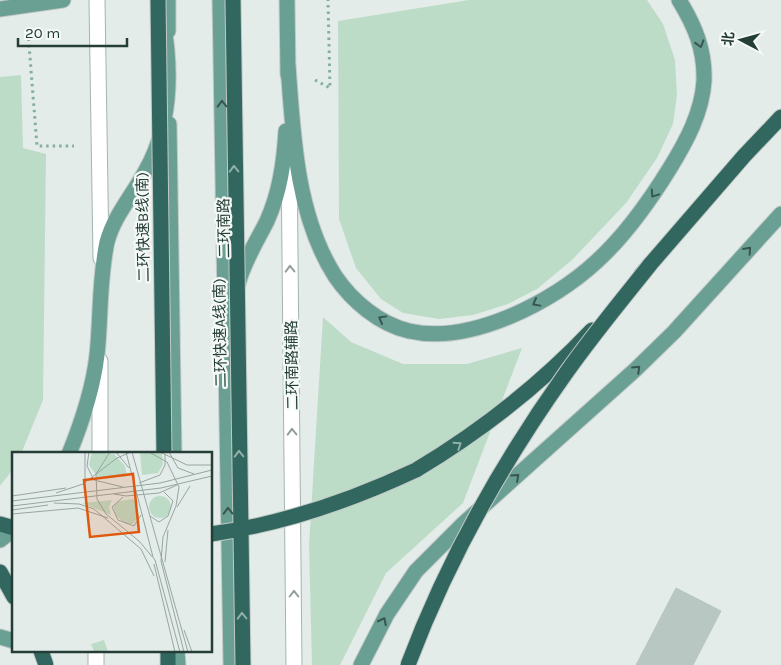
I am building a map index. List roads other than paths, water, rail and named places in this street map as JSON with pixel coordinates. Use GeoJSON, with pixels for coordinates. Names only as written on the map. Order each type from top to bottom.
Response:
{"type":"FeatureCollection","features":[{"type":"Feature","properties":{"kind":"highway","name":"二环快速B线(南)"},"geometry":{"type":"LineString","coordinates":[[158,0],[164,452]]}},
{"type":"Feature","properties":{"kind":"highway","name":"二环快速A线(南)"},"geometry":{"type":"LineString","coordinates":[[232,0],[243,665]]}},
{"type":"Feature","properties":{"kind":"highway"},"geometry":{"type":"LineString","coordinates":[[212,534],[280,521],[327,507],[382,486],[416,470],[456,446],[492,420],[526,393],[589,332],[744,156],[781,117]]}},
{"type":"Feature","properties":{"kind":"highway"},"geometry":{"type":"LineString","coordinates":[[408,665],[440,588],[496,482],[566,373],[649,266]]}},
{"type":"Feature","properties":{"kind":"highway"},"geometry":{"type":"LineString","coordinates":[[0,524],[12,528]]}},
{"type":"Feature","properties":{"kind":"highway"},"geometry":{"type":"LineString","coordinates":[[0,572],[12,593]]}},
{"type":"Feature","properties":{"kind":"highway"},"geometry":{"type":"LineString","coordinates":[[41,652],[46,665]]}},
{"type":"Feature","properties":{"kind":"highway"},"geometry":{"type":"LineString","coordinates":[[168,652],[168,665]]}},
{"type":"Feature","properties":{"kind":"main road"},"geometry":{"type":"LineString","coordinates":[[0,9],[64,0]]}},
{"type":"Feature","properties":{"kind":"main road"},"geometry":{"type":"LineString","coordinates":[[70,452],[86,412],[97,357],[103,264],[108,240],[115,220],[145,173],[162,133],[167,105],[168,70],[166,35],[158,0]]}},
{"type":"Feature","properties":{"kind":"main road"},"geometry":{"type":"LineString","coordinates":[[168,0],[174,452]]}},
{"type":"Feature","properties":{"kind":"main road","name":"二环南路"},"geometry":{"type":"LineString","coordinates":[[220,0],[231,665]]}},
{"type":"Feature","properties":{"kind":"main road"},"geometry":{"type":"LineString","coordinates":[[227,399],[227,347],[232,308],[239,279],[276,196],[283,165],[287,122],[287,0]]}},
{"type":"Feature","properties":{"kind":"main road"},"geometry":{"type":"LineString","coordinates":[[288,65],[292,134],[302,192],[317,239],[335,276],[357,303],[382,321],[409,331],[438,334],[468,330],[498,321],[527,308],[575,280],[613,246],[645,207],[659,186],[687,138],[698,111],[704,82],[702,52],[693,23],[679,0]]}},
{"type":"Feature","properties":{"kind":"main road"},"geometry":{"type":"LineString","coordinates":[[361,665],[387,614],[416,571],[463,524],[635,370],[674,332],[781,214]]}},
{"type":"Feature","properties":{"kind":"main road"},"geometry":{"type":"LineString","coordinates":[[0,540],[12,531]]}},
{"type":"Feature","properties":{"kind":"main road"},"geometry":{"type":"LineString","coordinates":[[36,652],[51,665]]}},
{"type":"Feature","properties":{"kind":"main road"},"geometry":{"type":"LineString","coordinates":[[177,652],[178,665]]}},
{"type":"Feature","properties":{"kind":"street"},"geometry":{"type":"LineString","coordinates":[[97,0],[101,295],[100,452]]}},
{"type":"Feature","properties":{"kind":"street","name":"二环南路辅路"},"geometry":{"type":"LineString","coordinates":[[288,65],[294,665]]}},
{"type":"Feature","properties":{"kind":"street"},"geometry":{"type":"LineString","coordinates":[[96,652],[96,665]]}}]}
